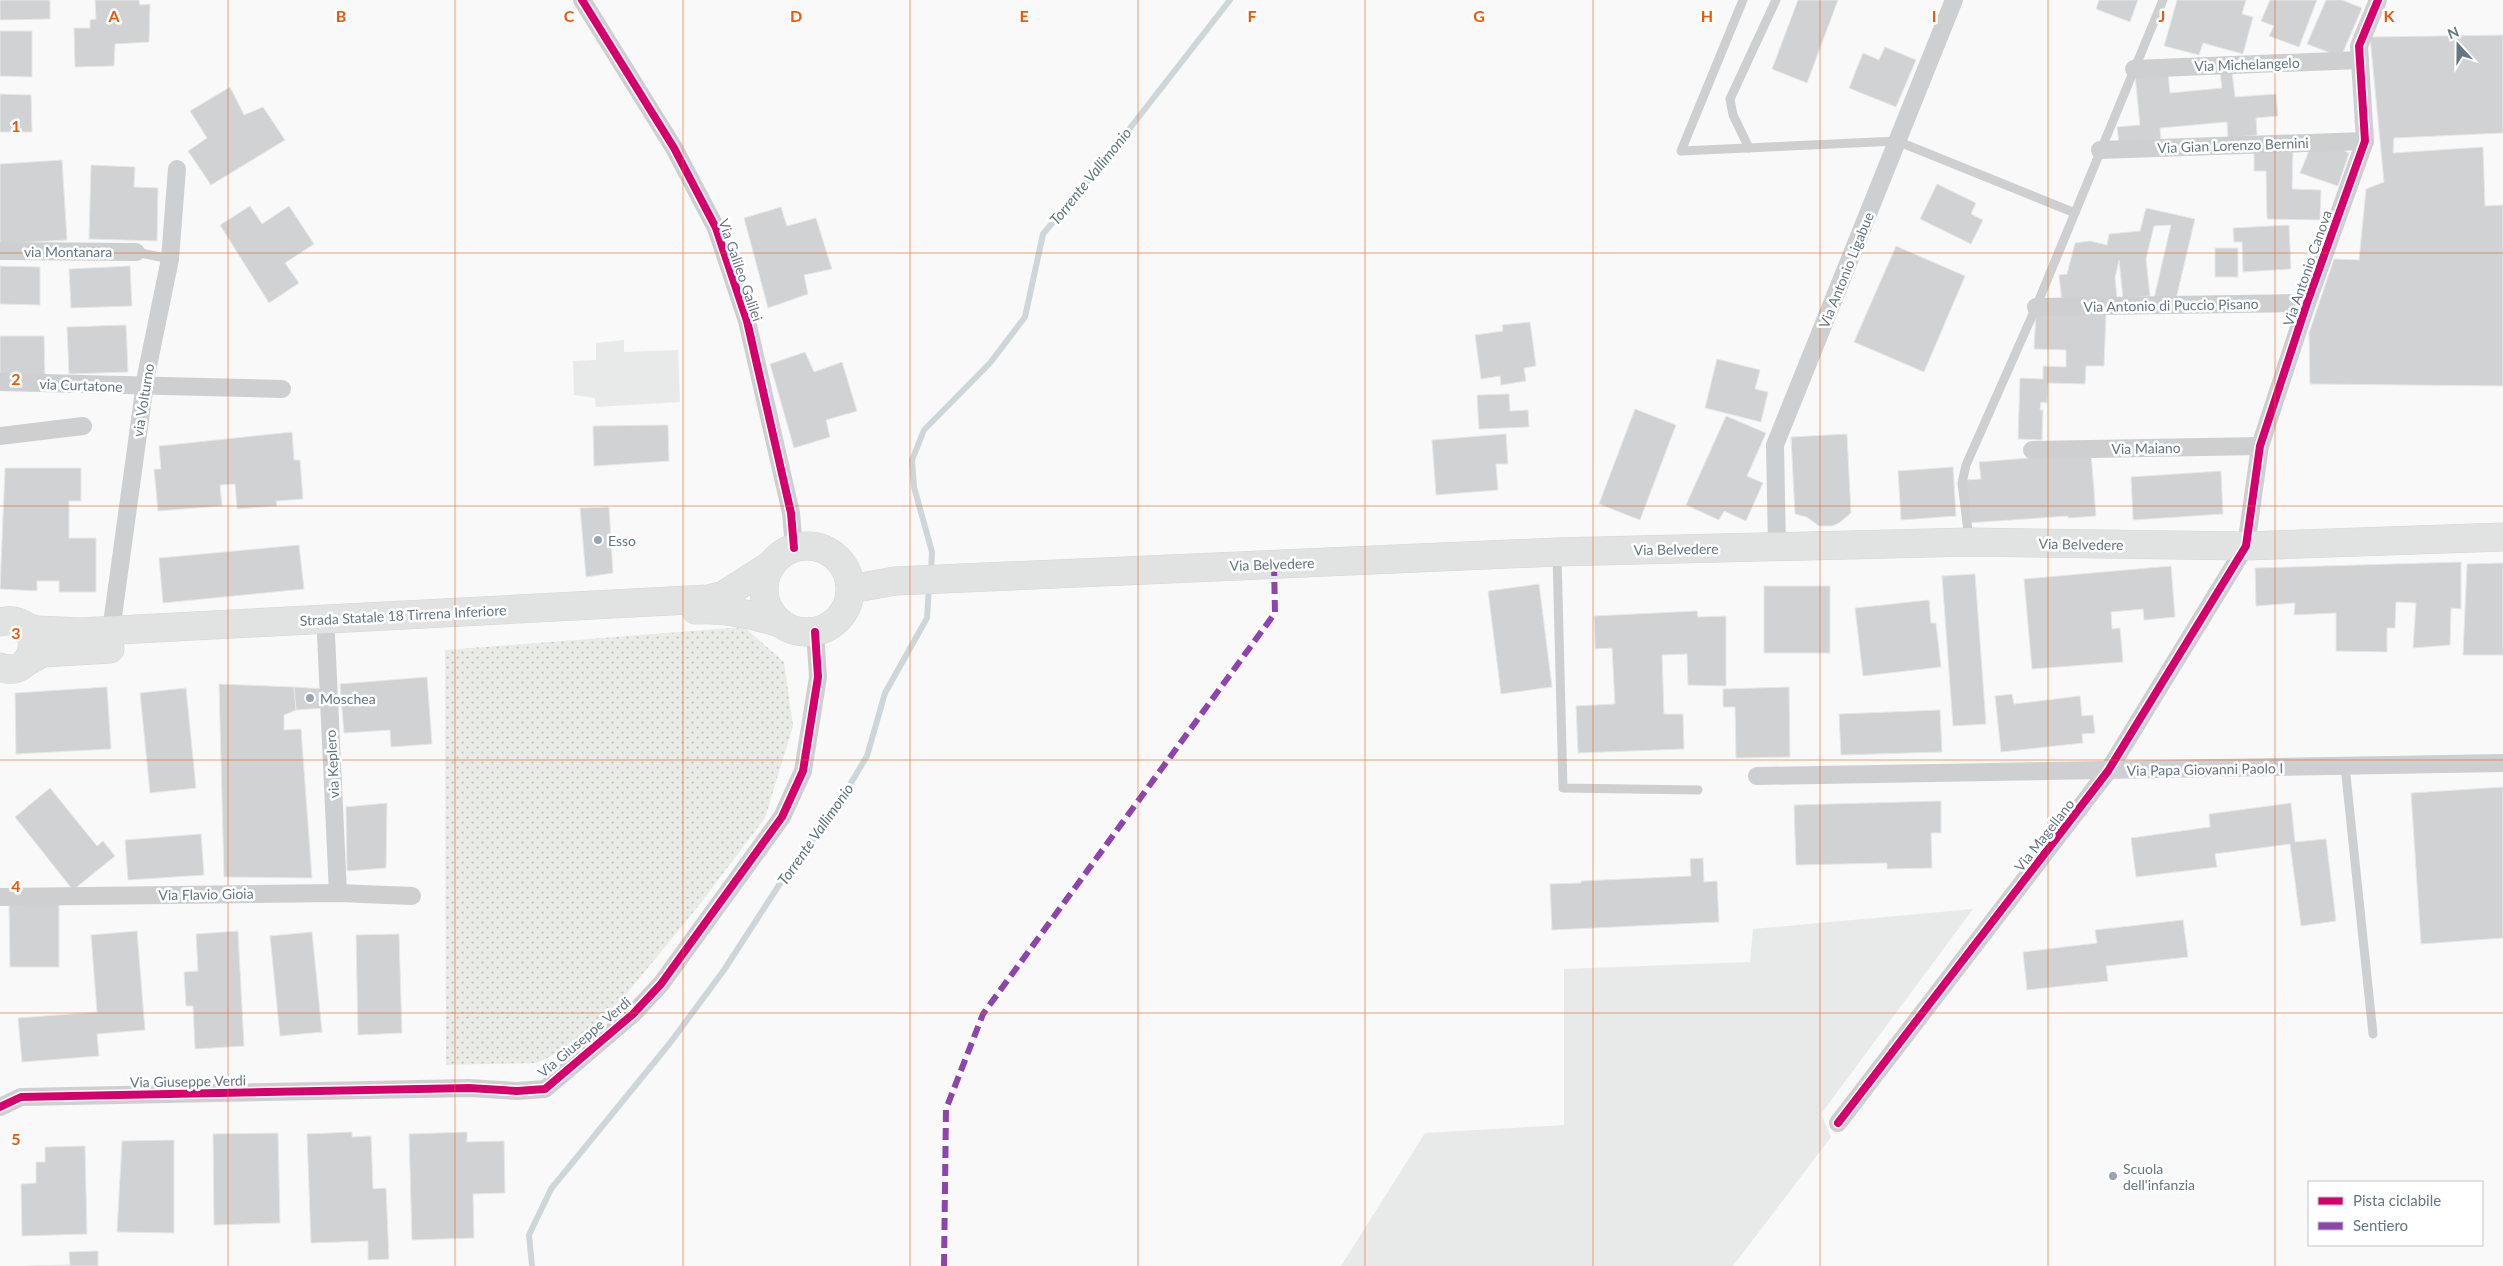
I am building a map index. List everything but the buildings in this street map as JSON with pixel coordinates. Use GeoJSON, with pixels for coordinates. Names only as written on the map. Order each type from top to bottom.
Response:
{"type":"FeatureCollection","features":[{"type":"Feature","properties":{"kind":"main road","name":"Via Belvedere"},"geometry":{"type":"LineString","coordinates":[[851,589],[896,581],[930,579],[1557,552],[1970,542],[2246,546],[2503,537]]}},
{"type":"Feature","properties":{"kind":"main road","name":"Strada Statale 18 Tirrena Inferiore"},"geometry":{"type":"LineString","coordinates":[[12,624],[54,632],[111,630],[708,599],[724,594],[772,564],[782,554],[794,548]]}},
{"type":"Feature","properties":{"kind":"main road"},"geometry":{"type":"LineString","coordinates":[[794,548],[821,548],[833,554],[842,564],[848,575],[851,589],[849,601],[837,621],[827,628],[815,632]]}},
{"type":"Feature","properties":{"kind":"main road"},"geometry":{"type":"LineString","coordinates":[[772,564],[766,575],[764,589],[766,604],[773,617],[780,623]]}},
{"type":"Feature","properties":{"kind":"main road","name":"Strada Statale 18 Tirrena Inferiore"},"geometry":{"type":"LineString","coordinates":[[9,666],[42,653],[717,609],[780,623],[800,632],[815,632]]}},
{"type":"Feature","properties":{"kind":"main road","name":"Strada Statale 18 Tirrena Inferiore"},"geometry":{"type":"LineString","coordinates":[[9,666],[33,647],[33,639],[12,624]]}},
{"type":"Feature","properties":{"kind":"street","name":"Via Galileo Galilei"},"geometry":{"type":"LineString","coordinates":[[582,0],[674,148],[716,228],[747,321],[791,513],[794,548]]}},
{"type":"Feature","properties":{"kind":"street","name":"Via Antonio Ligabue"},"geometry":{"type":"LineString","coordinates":[[1777,547],[1775,445],[1954,0]]}},
{"type":"Feature","properties":{"kind":"street","name":"Via Antonio Canova"},"geometry":{"type":"LineString","coordinates":[[2246,546],[2260,446],[2307,304],[2365,141],[2359,46],[2378,0]]}},
{"type":"Feature","properties":{"kind":"street","name":"Via Michelangelo"},"geometry":{"type":"LineString","coordinates":[[2134,69],[2360,60]]}},
{"type":"Feature","properties":{"kind":"street","name":"Via Gian Lorenzo Bernini"},"geometry":{"type":"LineString","coordinates":[[2100,150],[2365,141]]}},
{"type":"Feature","properties":{"kind":"street","name":"via Volturno"},"geometry":{"type":"LineString","coordinates":[[111,630],[144,387],[170,259],[177,169]]}},
{"type":"Feature","properties":{"kind":"street","name":"via Montanara"},"geometry":{"type":"LineString","coordinates":[[0,251],[136,252]]}},
{"type":"Feature","properties":{"kind":"street","name":"Via Antonio di Puccio Pisano"},"geometry":{"type":"LineString","coordinates":[[2036,307],[2307,304]]}},
{"type":"Feature","properties":{"kind":"street","name":"via Curtatone"},"geometry":{"type":"LineString","coordinates":[[0,382],[282,389]]}},
{"type":"Feature","properties":{"kind":"street"},"geometry":{"type":"LineString","coordinates":[[0,436],[83,426]]}},
{"type":"Feature","properties":{"kind":"street","name":"Via Maiano"},"geometry":{"type":"LineString","coordinates":[[2032,450],[2260,446]]}},
{"type":"Feature","properties":{"kind":"street","name":"Via Magellano"},"geometry":{"type":"LineString","coordinates":[[1838,1123],[2108,771],[2246,546]]}},
{"type":"Feature","properties":{"kind":"street","name":"Via Giuseppe Verdi"},"geometry":{"type":"LineString","coordinates":[[0,1107],[21,1097],[469,1088],[517,1091],[546,1089],[633,1014],[661,984],[782,817],[803,771],[818,677],[815,632]]}},
{"type":"Feature","properties":{"kind":"street","name":"via Keplero"},"geometry":{"type":"LineString","coordinates":[[326,635],[338,893]]}},
{"type":"Feature","properties":{"kind":"street"},"geometry":{"type":"LineString","coordinates":[[0,679],[9,666]]}},
{"type":"Feature","properties":{"kind":"street","name":"Via Papa Giovanni Paolo I"},"geometry":{"type":"LineString","coordinates":[[1756,776],[2503,763]]}},
{"type":"Feature","properties":{"kind":"street","name":"Via Flavio Gioia"},"geometry":{"type":"LineString","coordinates":[[0,896],[338,893],[412,896]]}},
{"type":"Feature","properties":{"kind":"lane"},"geometry":{"type":"LineString","coordinates":[[1743,0],[1681,151],[1897,141],[2075,213]]}},
{"type":"Feature","properties":{"kind":"lane"},"geometry":{"type":"LineString","coordinates":[[1749,148],[1733,115],[1730,98],[1776,0]]}},
{"type":"Feature","properties":{"kind":"lane"},"geometry":{"type":"LineString","coordinates":[[1970,542],[1962,483],[1966,465],[2036,307],[2163,0]]}},
{"type":"Feature","properties":{"kind":"lane"},"geometry":{"type":"LineString","coordinates":[[136,252],[170,259]]}},
{"type":"Feature","properties":{"kind":"lane"},"geometry":{"type":"LineString","coordinates":[[1557,552],[1563,788],[1698,790]]}},
{"type":"Feature","properties":{"kind":"lane"},"geometry":{"type":"LineString","coordinates":[[2345,766],[2372,1034]]}},
{"type":"Feature","properties":{"kind":"shaded area"},"geometry":{"type":"Polygon","coordinates":[[[624,340],[624,352],[678,350],[680,402],[596,407],[595,398],[574,395],[573,361],[596,360],[596,343],[624,340]]]}},
{"type":"Feature","properties":{"kind":"shaded area"},"geometry":{"type":"Polygon","coordinates":[[[744,627],[784,662],[793,726],[765,818],[700,904],[593,1035],[537,1063],[446,1065],[445,650],[744,627]]]}},
{"type":"Feature","properties":{"kind":"shaded area"},"geometry":{"type":"Polygon","coordinates":[[[1973,909],[1821,1114],[1831,1137],[1733,1266],[1341,1266],[1425,1133],[1564,1125],[1564,969],[1750,962],[1753,929],[1973,909]]]}},
{"type":"Feature","properties":{"kind":"waterway","name":"Torrente Vallimonio"},"geometry":{"type":"LineString","coordinates":[[931,572],[932,552],[914,487],[912,460],[924,430],[990,363],[1025,317],[1043,234],[1102,164],[1230,0]]}},
{"type":"Feature","properties":{"kind":"waterway","name":"Torrente Vallimonio"},"geometry":{"type":"LineString","coordinates":[[532,1266],[529,1235],[551,1189],[670,1043],[724,970],[781,882],[835,810],[867,756],[885,693],[927,618],[929,587]]}},
{"type":"Feature","properties":{"kind":"marked path"},"geometry":{"type":"LineString","coordinates":[[944,1266],[946,1109],[983,1014],[1275,613],[1274,564]]}},
{"type":"Feature","properties":{"kind":"cycle path"},"geometry":{"type":"LineString","coordinates":[[582,0],[674,148],[716,228],[747,321],[791,513],[794,548]]}},
{"type":"Feature","properties":{"kind":"cycle path"},"geometry":{"type":"LineString","coordinates":[[1838,1123],[2108,771],[2246,546],[2260,446],[2307,303],[2365,141],[2359,46],[2378,0]]}},
{"type":"Feature","properties":{"kind":"cycle path"},"geometry":{"type":"LineString","coordinates":[[0,1107],[21,1097],[469,1088],[517,1091],[545,1089],[633,1014],[661,984],[782,817],[803,771],[818,677],[815,632]]}},
{"type":"Feature","properties":{"kind":"place","name":"Esso"},"geometry":{"type":"Point","coordinates":[598,540]}},
{"type":"Feature","properties":{"kind":"place","name":"Moschea"},"geometry":{"type":"Point","coordinates":[310,698]}},
{"type":"Feature","properties":{"kind":"place","name":"Scuola dell'infanzia"},"geometry":{"type":"Point","coordinates":[2113,1176]}}]}
